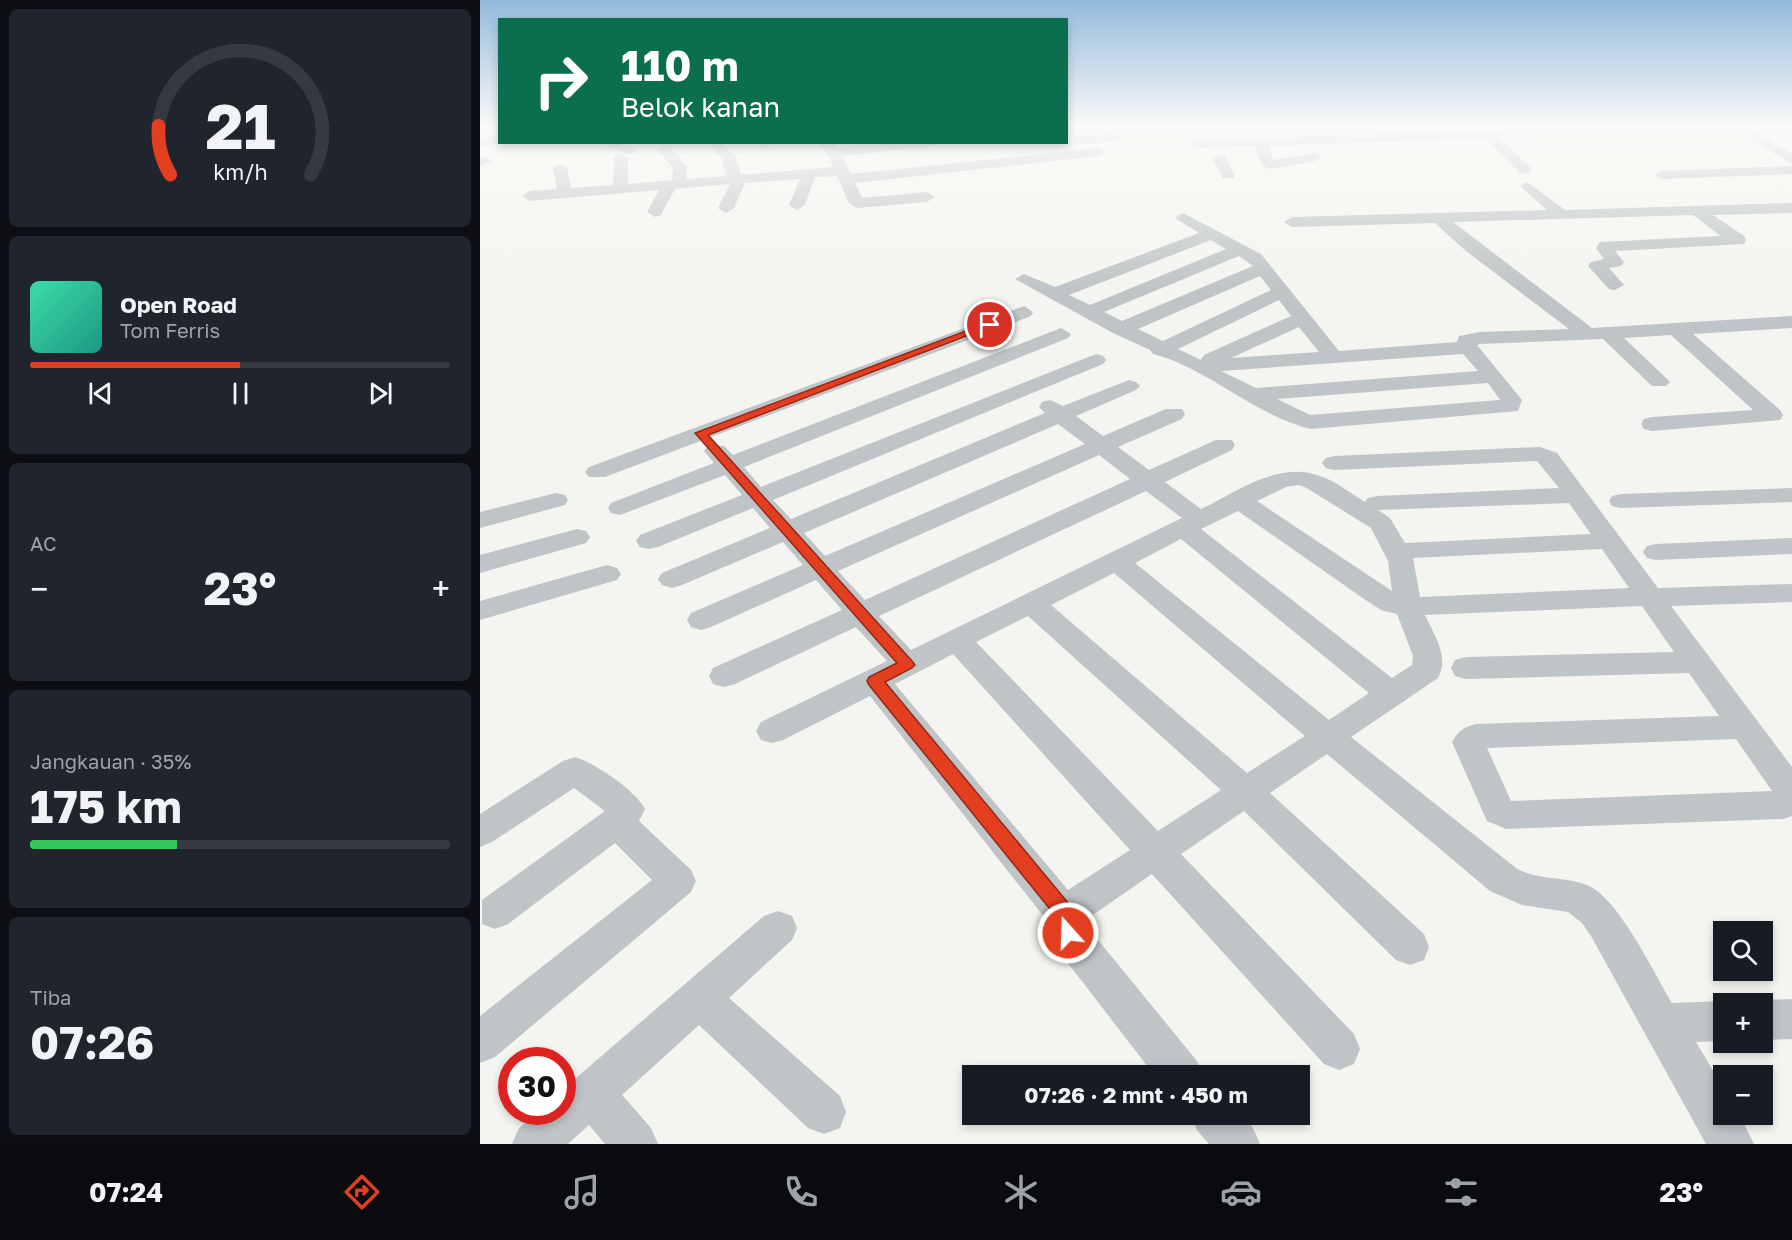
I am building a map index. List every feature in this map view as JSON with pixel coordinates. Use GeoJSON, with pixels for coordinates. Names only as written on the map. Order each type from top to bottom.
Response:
{"type":"FeatureCollection","features":[{"type":"Feature","properties":{"kind":"street"},"geometry":{"type":"LineString","coordinates":[[563,181],[565,193]]}},
{"type":"Feature","properties":{"kind":"street"},"geometry":{"type":"LineString","coordinates":[[620,189],[621,181]]}},
{"type":"Feature","properties":{"kind":"street"},"geometry":{"type":"LineString","coordinates":[[530,196],[707,181]]}},
{"type":"Feature","properties":{"kind":"street"},"geometry":{"type":"LineString","coordinates":[[726,208],[736,181]]}},
{"type":"Feature","properties":{"kind":"street"},"geometry":{"type":"LineString","coordinates":[[797,205],[807,181]]}},
{"type":"Feature","properties":{"kind":"street"},"geometry":{"type":"LineString","coordinates":[[846,181],[857,203],[927,197]]}},
{"type":"Feature","properties":{"kind":"street"},"geometry":{"type":"LineString","coordinates":[[655,212],[674,184]]}},
{"type":"Feature","properties":{"kind":"street"},"geometry":{"type":"LineString","coordinates":[[1527,186],[1563,216]]}},
{"type":"Feature","properties":{"kind":"street"},"geometry":{"type":"LineString","coordinates":[[1615,285],[1597,266],[1615,262],[1604,248],[1606,246],[1738,240],[1678,195]]}},
{"type":"Feature","properties":{"kind":"street"},"geometry":{"type":"LineString","coordinates":[[1292,222],[1792,208]]}},
{"type":"Feature","properties":{"kind":"street"},"geometry":{"type":"LineString","coordinates":[[1183,218],[1255,258],[1334,358]]}},
{"type":"Feature","properties":{"kind":"street"},"geometry":{"type":"LineString","coordinates":[[1439,218],[1472,247],[1598,334],[1659,382]]}},
{"type":"Feature","properties":{"kind":"street"},"geometry":{"type":"LineString","coordinates":[[1054,294],[1212,234]]}},
{"type":"Feature","properties":{"kind":"street"},"geometry":{"type":"LineString","coordinates":[[1088,312],[1240,249]]}},
{"type":"Feature","properties":{"kind":"street"},"geometry":{"type":"LineString","coordinates":[[1120,329],[1264,268]]}},
{"type":"Feature","properties":{"kind":"street"},"geometry":{"type":"LineString","coordinates":[[1024,279],[1160,350],[1197,366],[1298,419],[1310,422],[1510,406],[1511,400],[1494,376],[1468,347],[1466,340],[1792,322]]}},
{"type":"Feature","properties":{"kind":"street"},"geometry":{"type":"LineString","coordinates":[[1160,350],[1282,292]]}},
{"type":"Feature","properties":{"kind":"street"},"geometry":{"type":"LineString","coordinates":[[597,472],[1024,312]]}},
{"type":"Feature","properties":{"kind":"street"},"geometry":{"type":"LineString","coordinates":[[1197,366],[1302,318]]}},
{"type":"Feature","properties":{"kind":"street"},"geometry":{"type":"LineString","coordinates":[[1652,424],[1772,415],[1676,329]]}},
{"type":"Feature","properties":{"kind":"street"},"geometry":{"type":"LineString","coordinates":[[620,508],[1061,334]]}},
{"type":"Feature","properties":{"kind":"street"},"geometry":{"type":"LineString","coordinates":[[956,338],[1148,481],[1191,524],[1391,694]]}},
{"type":"Feature","properties":{"kind":"street"},"geometry":{"type":"LineString","coordinates":[[1197,366],[1468,347]]}},
{"type":"Feature","properties":{"kind":"street"},"geometry":{"type":"LineString","coordinates":[[649,541],[1096,360]]}},
{"type":"Feature","properties":{"kind":"street"},"geometry":{"type":"LineString","coordinates":[[1253,396],[1494,376]]}},
{"type":"Feature","properties":{"kind":"street"},"geometry":{"type":"LineString","coordinates":[[672,579],[1129,386]]}},
{"type":"Feature","properties":{"kind":"street"},"geometry":{"type":"LineString","coordinates":[[701,620],[1174,414]]}},
{"type":"Feature","properties":{"kind":"street"},"geometry":{"type":"LineString","coordinates":[[701,433],[907,665]]}},
{"type":"Feature","properties":{"kind":"street"},"geometry":{"type":"LineString","coordinates":[[724,676],[1224,445]]}},
{"type":"Feature","properties":{"kind":"street"},"geometry":{"type":"LineString","coordinates":[[1334,463],[1540,454],[1549,458],[1788,787],[1792,798],[1783,805],[1506,815],[1499,811],[1468,742],[1476,736],[1744,727]]}},
{"type":"Feature","properties":{"kind":"street"},"geometry":{"type":"LineString","coordinates":[[772,731],[1280,480],[1298,478],[1313,482],[1381,523],[1401,561],[1408,608],[1428,656],[1427,670],[1076,904],[1067,916]]}},
{"type":"Feature","properties":{"kind":"street"},"geometry":{"type":"LineString","coordinates":[[1377,503],[1575,495]]}},
{"type":"Feature","properties":{"kind":"street"},"geometry":{"type":"LineString","coordinates":[[1621,501],[1792,495]]}},
{"type":"Feature","properties":{"kind":"street"},"geometry":{"type":"LineString","coordinates":[[480,520],[556,500]]}},
{"type":"Feature","properties":{"kind":"street"},"geometry":{"type":"LineString","coordinates":[[1239,500],[1377,595],[1391,603],[1408,608],[1472,602],[1648,595],[1792,593]]}},
{"type":"Feature","properties":{"kind":"street"},"geometry":{"type":"LineString","coordinates":[[480,564],[577,537]]}},
{"type":"Feature","properties":{"kind":"street"},"geometry":{"type":"LineString","coordinates":[[1410,550],[1609,541]]}},
{"type":"Feature","properties":{"kind":"street"},"geometry":{"type":"LineString","coordinates":[[1656,552],[1792,546]]}},
{"type":"Feature","properties":{"kind":"street"},"geometry":{"type":"LineString","coordinates":[[1116,561],[1325,737],[1505,881],[1535,892],[1574,895],[1590,904],[1604,924],[1731,1144]]}},
{"type":"Feature","properties":{"kind":"street"},"geometry":{"type":"LineString","coordinates":[[480,611],[607,573]]}},
{"type":"Feature","properties":{"kind":"street"},"geometry":{"type":"LineString","coordinates":[[1031,603],[1245,791],[1410,947]]}},
{"type":"Feature","properties":{"kind":"street"},"geometry":{"type":"LineString","coordinates":[[957,640],[1339,1049]]}},
{"type":"Feature","properties":{"kind":"street"},"geometry":{"type":"LineString","coordinates":[[1466,668],[1698,662]]}},
{"type":"Feature","properties":{"kind":"street"},"geometry":{"type":"LineString","coordinates":[[875,681],[1067,916],[1068,933],[1173,1065]]}},
{"type":"Feature","properties":{"kind":"street"},"geometry":{"type":"LineString","coordinates":[[480,832],[574,770],[628,809],[617,822],[495,912]]}},
{"type":"Feature","properties":{"kind":"street"},"geometry":{"type":"LineString","coordinates":[[480,1042],[678,882],[617,822]]}},
{"type":"Feature","properties":{"kind":"street"},"geometry":{"type":"LineString","coordinates":[[535,1144],[778,927]]}},
{"type":"Feature","properties":{"kind":"street"},"geometry":{"type":"LineString","coordinates":[[699,998],[824,1112]]}},
{"type":"Feature","properties":{"kind":"street"},"geometry":{"type":"LineString","coordinates":[[1773,1020],[1792,1019]]}},
{"type":"Feature","properties":{"kind":"street"},"geometry":{"type":"LineString","coordinates":[[1674,1023],[1713,1021]]}},
{"type":"Feature","properties":{"kind":"street"},"geometry":{"type":"LineString","coordinates":[[591,1094],[635,1144]]}},
{"type":"Feature","properties":{"kind":"street"},"geometry":{"type":"LineString","coordinates":[[1222,1125],[1237,1144]]}},
{"type":"Feature","properties":{"kind":"route"},"geometry":{"type":"LineString","coordinates":[[990,325],[701,433],[907,665],[875,681],[1067,916],[1068,933]]}}]}
